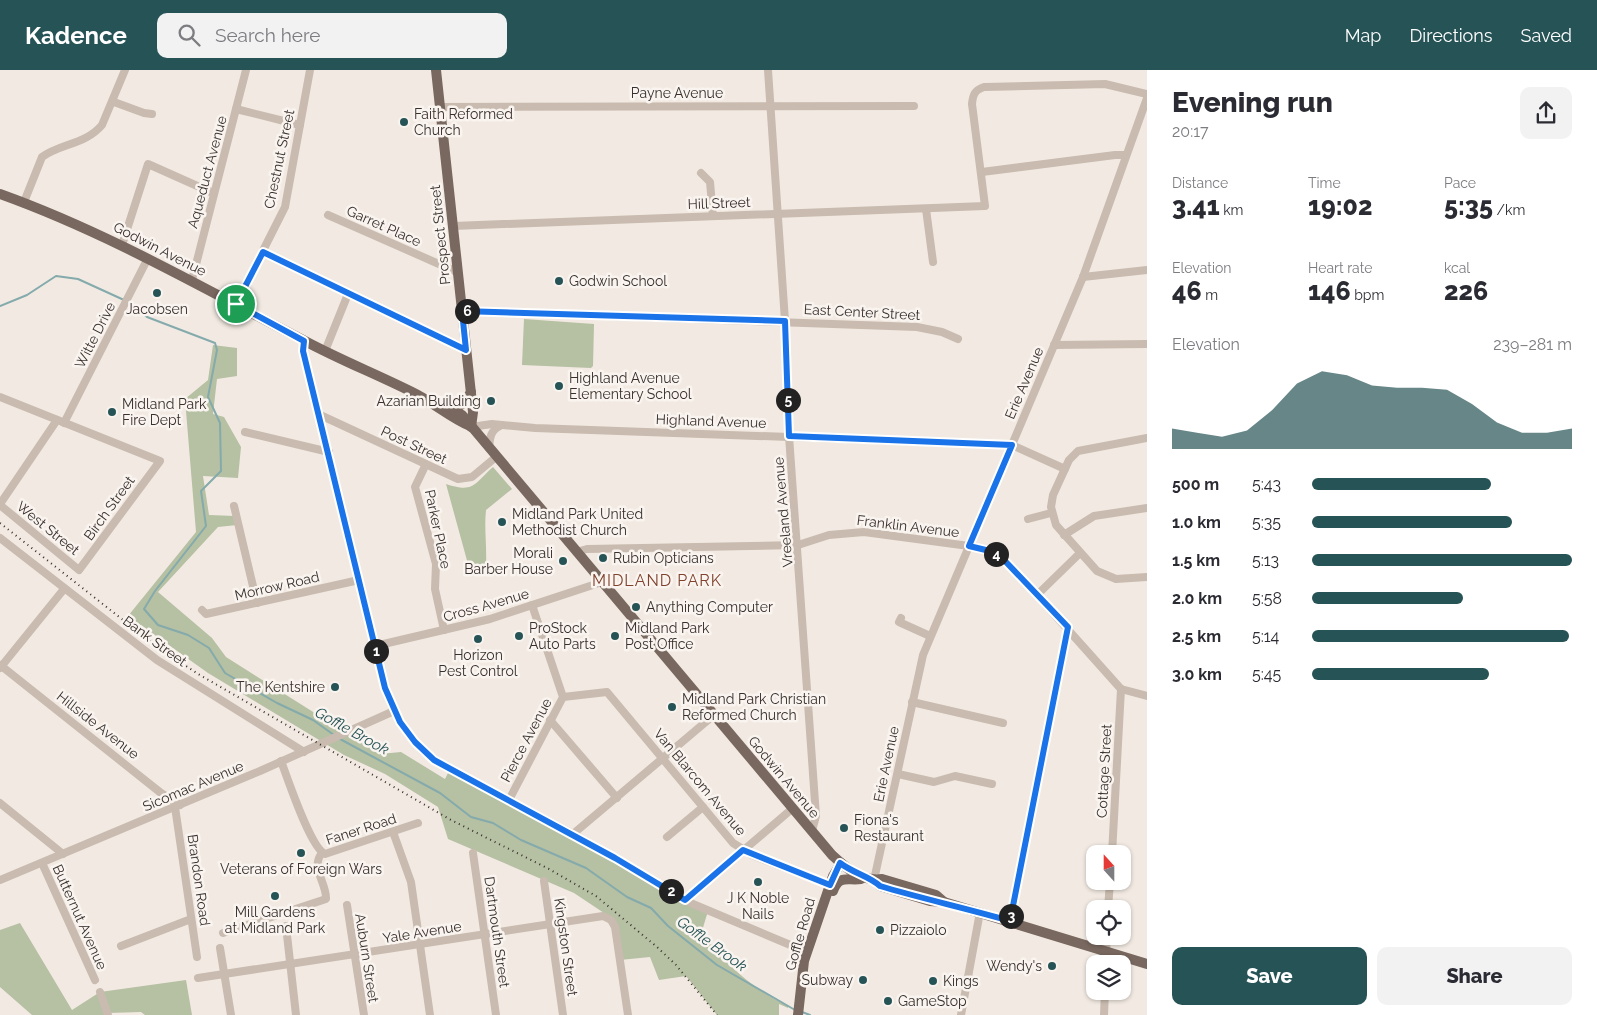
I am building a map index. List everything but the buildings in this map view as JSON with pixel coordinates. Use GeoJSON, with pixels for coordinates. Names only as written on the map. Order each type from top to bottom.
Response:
{"type":"FeatureCollection","features":[{"type":"Feature","properties":{"kind":"main road","name":"Prospect Street"},"geometry":{"type":"LineString","coordinates":[[436,70],[473,412],[471,426]]}},
{"type":"Feature","properties":{"kind":"main road","name":"Godwin Avenue"},"geometry":{"type":"LineString","coordinates":[[0,194],[60,216],[122,245],[192,280],[304,341],[437,405],[457,421],[471,426]]}},
{"type":"Feature","properties":{"kind":"main road"},"geometry":{"type":"LineString","coordinates":[[449,407],[457,408],[462,405],[471,392]]}},
{"type":"Feature","properties":{"kind":"main road","name":"Godwin Avenue"},"geometry":{"type":"LineString","coordinates":[[437,405],[449,407],[462,414],[814,835],[840,863],[849,870],[870,879],[882,879],[936,895],[944,902],[1147,964]]}},
{"type":"Feature","properties":{"kind":"main road"},"geometry":{"type":"LineString","coordinates":[[814,835],[829,862],[831,880]]}},
{"type":"Feature","properties":{"kind":"main road","name":"Goffle Road"},"geometry":{"type":"LineString","coordinates":[[798,1015],[807,952],[831,880],[840,863]]}},
{"type":"Feature","properties":{"kind":"main road"},"geometry":{"type":"LineString","coordinates":[[824,900],[830,897],[840,880],[870,879]]}},
{"type":"Feature","properties":{"kind":"street"},"geometry":{"type":"LineString","coordinates":[[24,202],[42,157],[48,153],[81,142],[96,132],[114,102],[125,70]]}},
{"type":"Feature","properties":{"kind":"street","name":"Aqueduct Avenue"},"geometry":{"type":"LineString","coordinates":[[192,280],[246,70]]}},
{"type":"Feature","properties":{"kind":"street","name":"Chestnut Street"},"geometry":{"type":"LineString","coordinates":[[236,304],[285,206],[310,70]]}},
{"type":"Feature","properties":{"kind":"street","name":"Vreeland Avenue"},"geometry":{"type":"LineString","coordinates":[[768,70],[776,213],[785,321],[789,436],[816,816],[814,835]]}},
{"type":"Feature","properties":{"kind":"street"},"geometry":{"type":"LineString","coordinates":[[1126,155],[982,172],[972,104],[973,94],[978,89],[984,87],[1105,84],[1147,96]]}},
{"type":"Feature","properties":{"kind":"street","name":"Erie Avenue"},"geometry":{"type":"LineString","coordinates":[[870,879],[898,774],[919,670],[930,636],[1082,277],[1147,96]]}},
{"type":"Feature","properties":{"kind":"street"},"geometry":{"type":"LineString","coordinates":[[114,102],[152,114]]}},
{"type":"Feature","properties":{"kind":"street","name":"Payne Avenue"},"geometry":{"type":"LineString","coordinates":[[440,107],[914,106]]}},
{"type":"Feature","properties":{"kind":"street"},"geometry":{"type":"LineString","coordinates":[[236,109],[300,125]]}},
{"type":"Feature","properties":{"kind":"street"},"geometry":{"type":"LineString","coordinates":[[122,245],[148,164],[214,193]]}},
{"type":"Feature","properties":{"kind":"street","name":"Hill Street"},"geometry":{"type":"LineString","coordinates":[[453,226],[985,206],[982,172]]}},
{"type":"Feature","properties":{"kind":"street"},"geometry":{"type":"LineString","coordinates":[[701,173],[710,182],[713,216]]}},
{"type":"Feature","properties":{"kind":"street"},"geometry":{"type":"LineString","coordinates":[[926,209],[933,262]]}},
{"type":"Feature","properties":{"kind":"street","name":"Garret Place"},"geometry":{"type":"LineString","coordinates":[[328,214],[457,272]]}},
{"type":"Feature","properties":{"kind":"street"},"geometry":{"type":"LineString","coordinates":[[263,252],[466,350]]}},
{"type":"Feature","properties":{"kind":"street","name":"Witte Drive"},"geometry":{"type":"LineString","coordinates":[[0,504],[61,421],[148,258]]}},
{"type":"Feature","properties":{"kind":"street"},"geometry":{"type":"LineString","coordinates":[[1082,277],[1147,270]]}},
{"type":"Feature","properties":{"kind":"street"},"geometry":{"type":"LineString","coordinates":[[325,351],[348,294]]}},
{"type":"Feature","properties":{"kind":"street","name":"East Center Street"},"geometry":{"type":"LineString","coordinates":[[462,311],[917,327],[942,332],[958,339]]}},
{"type":"Feature","properties":{"kind":"street"},"geometry":{"type":"LineString","coordinates":[[304,341],[303,351],[385,688],[394,711],[408,734],[434,760],[573,834],[685,900],[807,952]]}},
{"type":"Feature","properties":{"kind":"street"},"geometry":{"type":"LineString","coordinates":[[1054,345],[1147,344]]}},
{"type":"Feature","properties":{"kind":"street"},"geometry":{"type":"LineString","coordinates":[[0,397],[61,421]]}},
{"type":"Feature","properties":{"kind":"street","name":"Post Street"},"geometry":{"type":"LineString","coordinates":[[318,414],[462,479],[472,477],[496,457]]}},
{"type":"Feature","properties":{"kind":"street","name":"Birch Street"},"geometry":{"type":"LineString","coordinates":[[61,421],[160,460],[79,570]]}},
{"type":"Feature","properties":{"kind":"street","name":"Highland Avenue"},"geometry":{"type":"LineString","coordinates":[[471,426],[482,424],[1012,445]]}},
{"type":"Feature","properties":{"kind":"street"},"geometry":{"type":"LineString","coordinates":[[489,448],[493,429],[500,426]]}},
{"type":"Feature","properties":{"kind":"street"},"geometry":{"type":"LineString","coordinates":[[245,432],[329,452]]}},
{"type":"Feature","properties":{"kind":"street"},"geometry":{"type":"LineString","coordinates":[[1147,438],[1084,449],[1073,455],[1053,495],[1051,513],[1056,525],[1097,571],[1110,578],[1123,580],[1147,578]]}},
{"type":"Feature","properties":{"kind":"street"},"geometry":{"type":"LineString","coordinates":[[1012,445],[1065,469]]}},
{"type":"Feature","properties":{"kind":"street","name":"Parker Place"},"geometry":{"type":"LineString","coordinates":[[426,464],[416,487],[436,564],[434,589],[444,630]]}},
{"type":"Feature","properties":{"kind":"street","name":"West Street"},"geometry":{"type":"LineString","coordinates":[[0,504],[79,570]]}},
{"type":"Feature","properties":{"kind":"street"},"geometry":{"type":"LineString","coordinates":[[234,506],[257,603]]}},
{"type":"Feature","properties":{"kind":"street"},"geometry":{"type":"LineString","coordinates":[[1064,535],[1094,516],[1147,508]]}},
{"type":"Feature","properties":{"kind":"street"},"geometry":{"type":"LineString","coordinates":[[1028,518],[1051,513]]}},
{"type":"Feature","properties":{"kind":"street","name":"Franklin Avenue"},"geometry":{"type":"LineString","coordinates":[[576,552],[587,549],[798,545],[829,535],[852,532],[981,548],[998,556],[1037,595],[1068,627],[1121,689]]}},
{"type":"Feature","properties":{"kind":"street","name":"Bank Street"},"geometry":{"type":"LineString","coordinates":[[0,538],[64,589],[183,677],[304,752]]}},
{"type":"Feature","properties":{"kind":"street"},"geometry":{"type":"LineString","coordinates":[[1037,595],[1080,553]]}},
{"type":"Feature","properties":{"kind":"street","name":"Morrow Road"},"geometry":{"type":"LineString","coordinates":[[202,610],[206,614],[359,580]]}},
{"type":"Feature","properties":{"kind":"street","name":"Cross Avenue"},"geometry":{"type":"LineString","coordinates":[[375,646],[490,619],[602,582]]}},
{"type":"Feature","properties":{"kind":"street"},"geometry":{"type":"LineString","coordinates":[[1,666],[64,589]]}},
{"type":"Feature","properties":{"kind":"street","name":"Pierce Avenue"},"geometry":{"type":"LineString","coordinates":[[509,800],[563,696],[532,605]]}},
{"type":"Feature","properties":{"kind":"street"},"geometry":{"type":"LineString","coordinates":[[901,618],[899,622],[930,636]]}},
{"type":"Feature","properties":{"kind":"street"},"geometry":{"type":"LineString","coordinates":[[1010,921],[1068,627]]}},
{"type":"Feature","properties":{"kind":"street","name":"Hillside Avenue"},"geometry":{"type":"LineString","coordinates":[[1,666],[178,806]]}},
{"type":"Feature","properties":{"kind":"street"},"geometry":{"type":"LineString","coordinates":[[1121,689],[1147,696]]}},
{"type":"Feature","properties":{"kind":"street","name":"Cottage Street"},"geometry":{"type":"LineString","coordinates":[[1112,845],[1121,689]]}},
{"type":"Feature","properties":{"kind":"street","name":"Van Blarcom Avenue"},"geometry":{"type":"LineString","coordinates":[[563,696],[607,692],[664,758],[726,836],[743,850],[831,880]]}},
{"type":"Feature","properties":{"kind":"street"},"geometry":{"type":"LineString","coordinates":[[912,702],[1003,723]]}},
{"type":"Feature","properties":{"kind":"street","name":"Sicomac Avenue"},"geometry":{"type":"LineString","coordinates":[[0,880],[304,752],[394,711]]}},
{"type":"Feature","properties":{"kind":"street"},"geometry":{"type":"LineString","coordinates":[[573,834],[714,715]]}},
{"type":"Feature","properties":{"kind":"street"},"geometry":{"type":"LineString","coordinates":[[550,720],[617,798]]}},
{"type":"Feature","properties":{"kind":"street","name":"Faner Road"},"geometry":{"type":"LineString","coordinates":[[281,761],[308,828],[322,853],[330,854],[418,823]]}},
{"type":"Feature","properties":{"kind":"street"},"geometry":{"type":"LineString","coordinates":[[898,774],[934,782],[955,776],[992,784]]}},
{"type":"Feature","properties":{"kind":"street"},"geometry":{"type":"LineString","coordinates":[[0,803],[63,854]]}},
{"type":"Feature","properties":{"kind":"street","name":"Brandon Road"},"geometry":{"type":"LineString","coordinates":[[178,806],[197,957]]}},
{"type":"Feature","properties":{"kind":"street"},"geometry":{"type":"LineString","coordinates":[[667,837],[703,807]]}},
{"type":"Feature","properties":{"kind":"street"},"geometry":{"type":"LineString","coordinates":[[685,900],[793,808]]}},
{"type":"Feature","properties":{"kind":"street"},"geometry":{"type":"LineString","coordinates":[[393,832],[411,882],[430,1015]]}},
{"type":"Feature","properties":{"kind":"street"},"geometry":{"type":"LineString","coordinates":[[223,933],[326,899],[317,868],[318,857],[322,853]]}},
{"type":"Feature","properties":{"kind":"street","name":"Dartmouth Street"},"geometry":{"type":"LineString","coordinates":[[473,853],[496,1015]]}},
{"type":"Feature","properties":{"kind":"street","name":"Butternut Avenue"},"geometry":{"type":"LineString","coordinates":[[42,863],[95,980]]}},
{"type":"Feature","properties":{"kind":"street","name":"Kingston Street"},"geometry":{"type":"LineString","coordinates":[[544,881],[563,1015]]}},
{"type":"Feature","properties":{"kind":"street","name":"Auburn Street"},"geometry":{"type":"LineString","coordinates":[[347,905],[364,1015]]}},
{"type":"Feature","properties":{"kind":"street"},"geometry":{"type":"LineString","coordinates":[[962,1015],[980,912]]}},
{"type":"Feature","properties":{"kind":"street","name":"Yale Avenue"},"geometry":{"type":"LineString","coordinates":[[198,978],[224,976],[600,916],[607,917],[615,927],[628,1015]]}},
{"type":"Feature","properties":{"kind":"street"},"geometry":{"type":"LineString","coordinates":[[121,946],[192,919]]}},
{"type":"Feature","properties":{"kind":"street"},"geometry":{"type":"LineString","coordinates":[[286,926],[296,1015]]}},
{"type":"Feature","properties":{"kind":"street"},"geometry":{"type":"LineString","coordinates":[[1107,945],[1107,955]]}},
{"type":"Feature","properties":{"kind":"street"},"geometry":{"type":"LineString","coordinates":[[220,948],[231,1015]]}},
{"type":"Feature","properties":{"kind":"street","name":"Butternut Avenue"},"geometry":{"type":"LineString","coordinates":[[100,992],[108,1015]]}},
{"type":"Feature","properties":{"kind":"street"},"geometry":{"type":"LineString","coordinates":[[1104,1015],[1105,1000]]}},
{"type":"Feature","properties":{"kind":"green space"},"geometry":{"type":"Polygon","coordinates":[[[524,319],[594,324],[593,366],[591,368],[522,365],[524,319]]]}},
{"type":"Feature","properties":{"kind":"green space"},"geometry":{"type":"Polygon","coordinates":[[[213,345],[237,348],[237,376],[217,379],[213,414],[224,417],[241,447],[238,478],[203,476],[209,515],[235,516],[237,525],[218,527],[158,592],[212,638],[226,657],[380,754],[401,752],[445,779],[450,769],[708,911],[702,931],[719,954],[751,983],[788,1006],[788,1008],[779,1004],[779,1015],[717,1015],[686,976],[659,980],[650,957],[620,960],[613,919],[574,893],[448,839],[438,807],[385,774],[344,755],[208,673],[128,616],[196,532],[185,399],[208,380],[213,345]]]}},
{"type":"Feature","properties":{"kind":"green space"},"geometry":{"type":"Polygon","coordinates":[[[493,467],[512,489],[486,510],[486,566],[471,575],[446,484],[462,488],[472,486],[493,467]]]}},
{"type":"Feature","properties":{"kind":"green space"},"geometry":{"type":"Polygon","coordinates":[[[20,923],[72,1010],[100,992],[186,980],[192,1015],[145,1015],[141,1012],[108,1013],[106,1015],[32,1015],[0,987],[0,930],[20,923]]]}},
{"type":"Feature","properties":{"kind":"waterway","name":"Goffle Brook"},"geometry":{"type":"LineString","coordinates":[[0,306],[27,295],[56,276],[78,279],[124,300]]}},
{"type":"Feature","properties":{"kind":"waterway","name":"Goffle Brook"},"geometry":{"type":"LineString","coordinates":[[128,303],[147,317],[215,343],[217,350],[208,397],[220,423],[221,471],[201,491],[206,526],[155,591],[144,609],[158,625],[188,635],[209,648],[225,673],[277,703],[313,720],[334,735]]}},
{"type":"Feature","properties":{"kind":"waterway","name":"Goffle Brook"},"geometry":{"type":"LineString","coordinates":[[340,739],[440,793],[471,817],[493,823],[521,840],[586,868],[627,897],[651,908],[668,926],[717,965],[795,1010]]}},
{"type":"Feature","properties":{"kind":"waterway","name":"Goffle Brook"},"geometry":{"type":"LineString","coordinates":[[802,1012],[810,1015]]}},
{"type":"Feature","properties":{"kind":"railway"},"geometry":{"type":"LineString","coordinates":[[0,523],[156,646],[198,674],[451,820],[549,869],[596,896],[676,965],[717,1015]]}},
{"type":"Feature","properties":{"kind":"place","name":"Faith Reformed Church"},"geometry":{"type":"Point","coordinates":[404,122]}},
{"type":"Feature","properties":{"kind":"place","name":"Godwin School"},"geometry":{"type":"Point","coordinates":[559,281]}},
{"type":"Feature","properties":{"kind":"place","name":"Jacobsen"},"geometry":{"type":"Point","coordinates":[157,293]}},
{"type":"Feature","properties":{"kind":"place","name":"Highland Avenue Elementary School"},"geometry":{"type":"Point","coordinates":[559,386]}},
{"type":"Feature","properties":{"kind":"place","name":"Azarian Building"},"geometry":{"type":"Point","coordinates":[491,401]}},
{"type":"Feature","properties":{"kind":"place","name":"Midland Park Fire Dept"},"geometry":{"type":"Point","coordinates":[112,412]}},
{"type":"Feature","properties":{"kind":"place","name":"Midland Park United Methodist Church"},"geometry":{"type":"Point","coordinates":[502,522]}},
{"type":"Feature","properties":{"kind":"place","name":"Rubin Opticians"},"geometry":{"type":"Point","coordinates":[603,558]}},
{"type":"Feature","properties":{"kind":"place","name":"Morali Barber House"},"geometry":{"type":"Point","coordinates":[563,561]}},
{"type":"Feature","properties":{"kind":"place","name":"Anything Computer"},"geometry":{"type":"Point","coordinates":[636,607]}},
{"type":"Feature","properties":{"kind":"place","name":"ProStock Auto Parts"},"geometry":{"type":"Point","coordinates":[519,636]}},
{"type":"Feature","properties":{"kind":"place","name":"Midland Park Post Office"},"geometry":{"type":"Point","coordinates":[615,636]}},
{"type":"Feature","properties":{"kind":"place","name":"Horizon Pest Control"},"geometry":{"type":"Point","coordinates":[478,639]}},
{"type":"Feature","properties":{"kind":"place","name":"The Kentshire"},"geometry":{"type":"Point","coordinates":[335,687]}},
{"type":"Feature","properties":{"kind":"place","name":"Midland Park Christian Reformed Church"},"geometry":{"type":"Point","coordinates":[672,707]}},
{"type":"Feature","properties":{"kind":"place","name":"Fiona's Restaurant"},"geometry":{"type":"Point","coordinates":[844,828]}},
{"type":"Feature","properties":{"kind":"place","name":"Veterans of Foreign Wars"},"geometry":{"type":"Point","coordinates":[301,853]}},
{"type":"Feature","properties":{"kind":"place","name":"J K Noble Nails"},"geometry":{"type":"Point","coordinates":[758,882]}},
{"type":"Feature","properties":{"kind":"place","name":"Mill Gardens at Midland Park"},"geometry":{"type":"Point","coordinates":[275,896]}},
{"type":"Feature","properties":{"kind":"place","name":"Pizzaiolo"},"geometry":{"type":"Point","coordinates":[880,930]}},
{"type":"Feature","properties":{"kind":"place","name":"Wendy's"},"geometry":{"type":"Point","coordinates":[1052,966]}},
{"type":"Feature","properties":{"kind":"place","name":"Subway"},"geometry":{"type":"Point","coordinates":[863,980]}},
{"type":"Feature","properties":{"kind":"place","name":"Kings"},"geometry":{"type":"Point","coordinates":[933,981]}},
{"type":"Feature","properties":{"kind":"place","name":"GameStop"},"geometry":{"type":"Point","coordinates":[888,1001]}},
{"type":"Feature","properties":{"kind":"district","name":"MIDLAND PARK"},"geometry":{"type":"Point","coordinates":[657,580]}},
{"type":"Feature","properties":{"kind":"route"},"geometry":{"type":"LineString","coordinates":[[263,252],[466,350],[462,311],[785,321],[789,436],[1012,445],[969,546],[990,551],[1005,561],[1068,627],[1010,921],[880,886],[874,880],[856,874],[840,863],[830,885],[760,859],[743,850],[685,900],[660,883],[434,760],[408,734],[388,699],[303,351],[304,341],[236,304],[263,252]]}}]}
